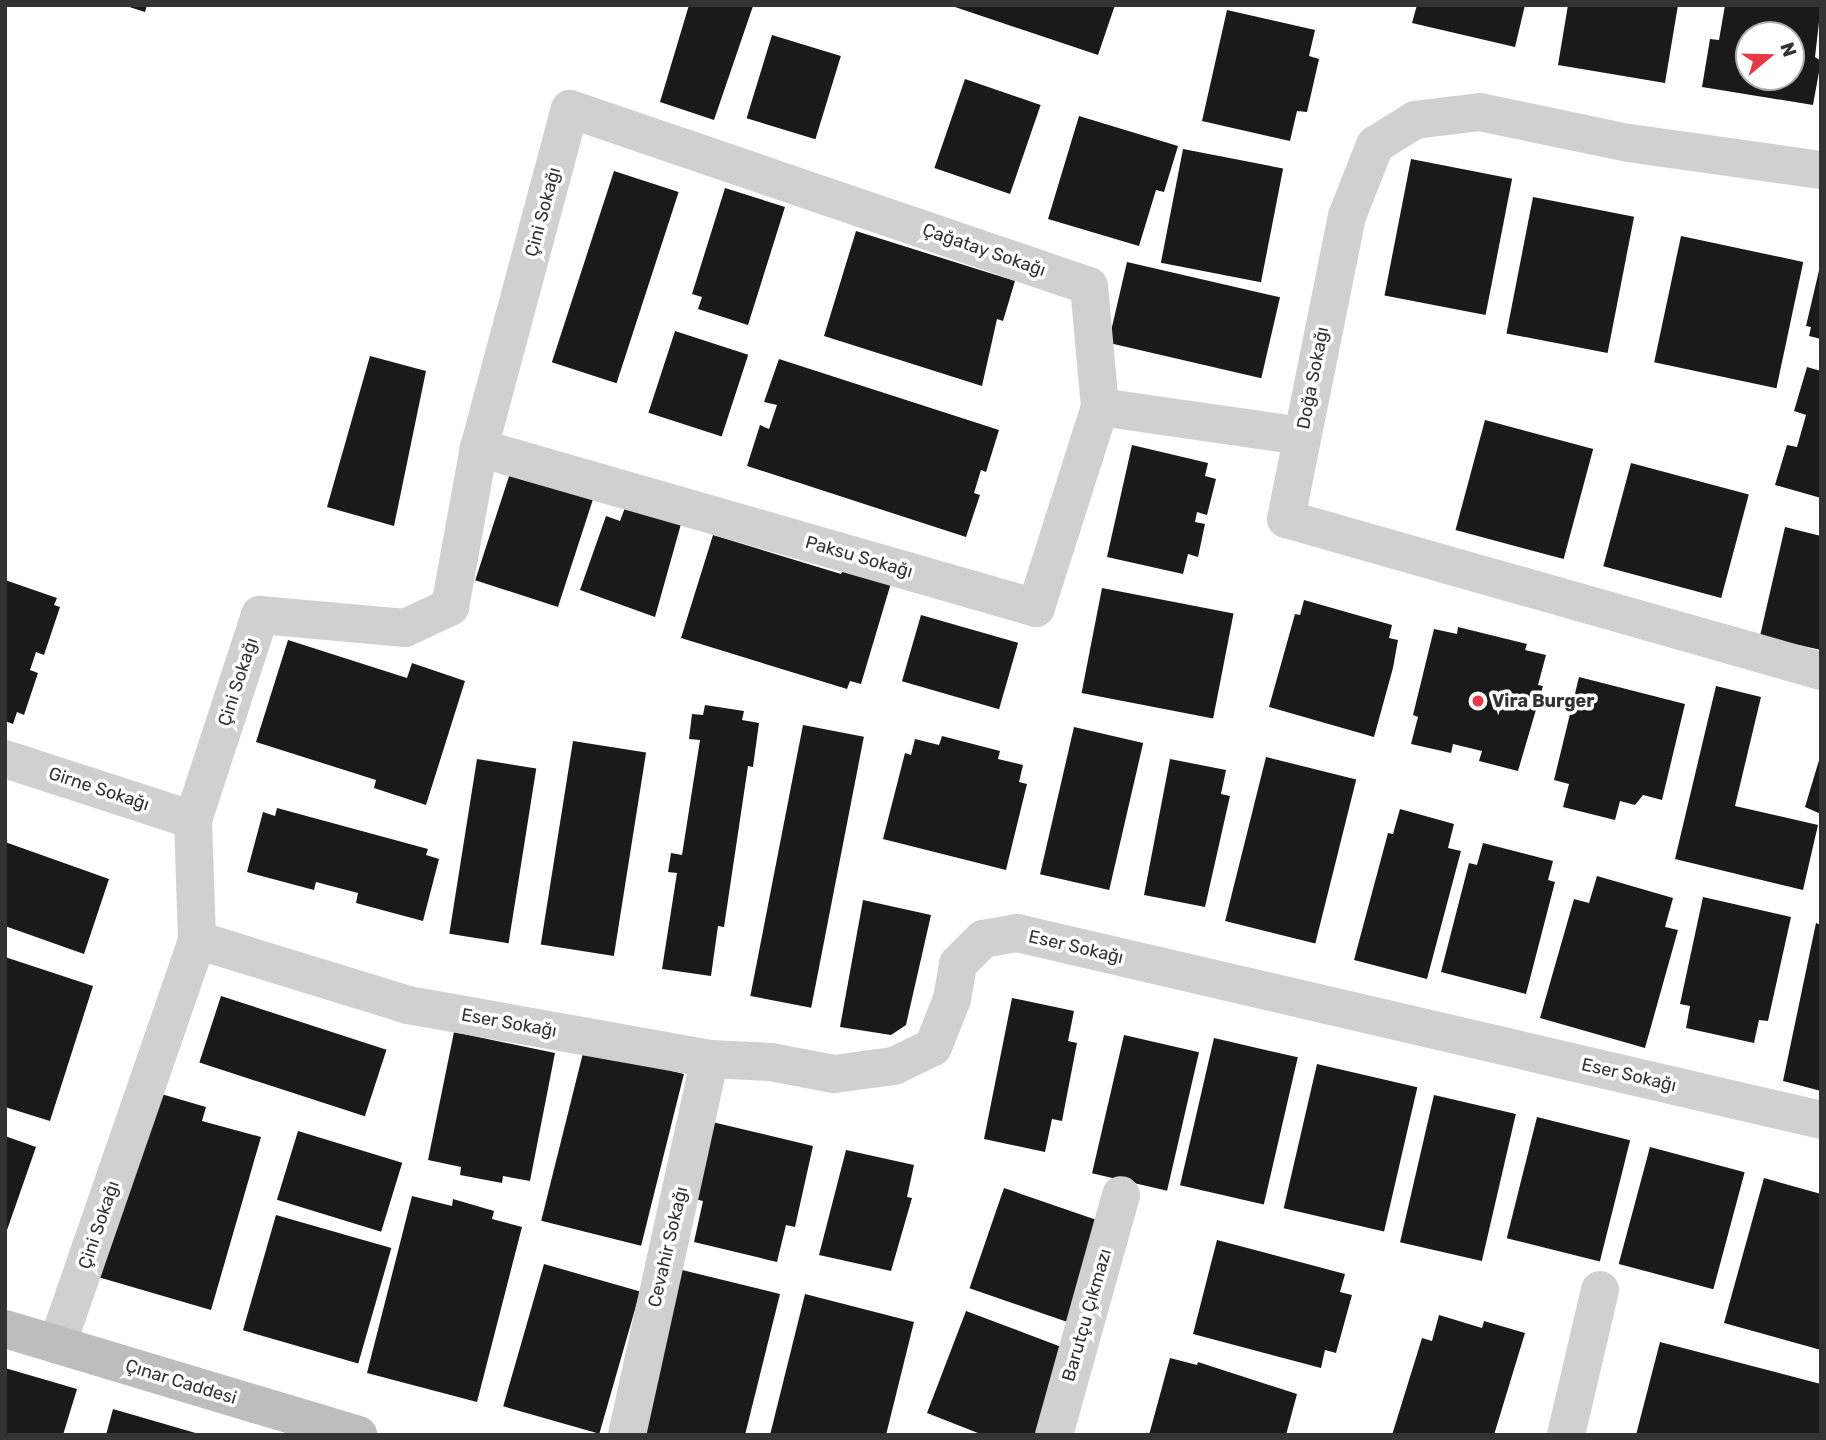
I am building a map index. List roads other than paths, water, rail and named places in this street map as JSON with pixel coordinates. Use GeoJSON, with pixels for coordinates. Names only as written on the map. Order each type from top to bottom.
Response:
{"type":"FeatureCollection","features":[{"type":"Feature","properties":{"kind":"street","name":"Çağatay Sokağı"},"geometry":{"type":"LineString","coordinates":[[570,109],[1089,286],[1100,407]]}},
{"type":"Feature","properties":{"kind":"street","name":"Çini Sokağı"},"geometry":{"type":"LineString","coordinates":[[57,1345],[197,940],[193,820],[260,615],[405,628],[450,607],[479,448],[570,109]]}},
{"type":"Feature","properties":{"kind":"street","name":"Doğa Sokağı"},"geometry":{"type":"LineString","coordinates":[[1821,170],[1628,143],[1480,112],[1415,120],[1374,145],[1348,216],[1286,519],[1821,671]]}},
{"type":"Feature","properties":{"kind":"street"},"geometry":{"type":"LineString","coordinates":[[1100,407],[1302,436]]}},
{"type":"Feature","properties":{"kind":"street","name":"Paksu Sokağı"},"geometry":{"type":"LineString","coordinates":[[479,448],[1036,608],[1100,407]]}},
{"type":"Feature","properties":{"kind":"street","name":"Girne Sokağı"},"geometry":{"type":"LineString","coordinates":[[5,759],[193,820]]}},
{"type":"Feature","properties":{"kind":"street","name":"Eser Sokağı"},"geometry":{"type":"LineString","coordinates":[[197,940],[408,1005],[710,1059],[771,1062],[834,1074],[894,1066],[933,1047],[952,999],[958,964],[984,939],[1017,933],[1821,1120]]}},
{"type":"Feature","properties":{"kind":"street","name":"Cevahir Sokağı"},"geometry":{"type":"LineString","coordinates":[[626,1435],[710,1059]]}},
{"type":"Feature","properties":{"kind":"street","name":"Barutçu Çıkmazı"},"geometry":{"type":"LineString","coordinates":[[1054,1435],[1121,1195]]}},
{"type":"Feature","properties":{"kind":"street"},"geometry":{"type":"LineString","coordinates":[[1566,1435],[1600,1290]]}},
{"type":"Feature","properties":{"kind":"street","name":"Çınar Caddesi"},"geometry":{"type":"LineString","coordinates":[[5,1329],[358,1435]]}},
{"type":"Feature","properties":{"kind":"place","name":"Vira Burger"},"geometry":{"type":"Point","coordinates":[1478,701]}}]}
